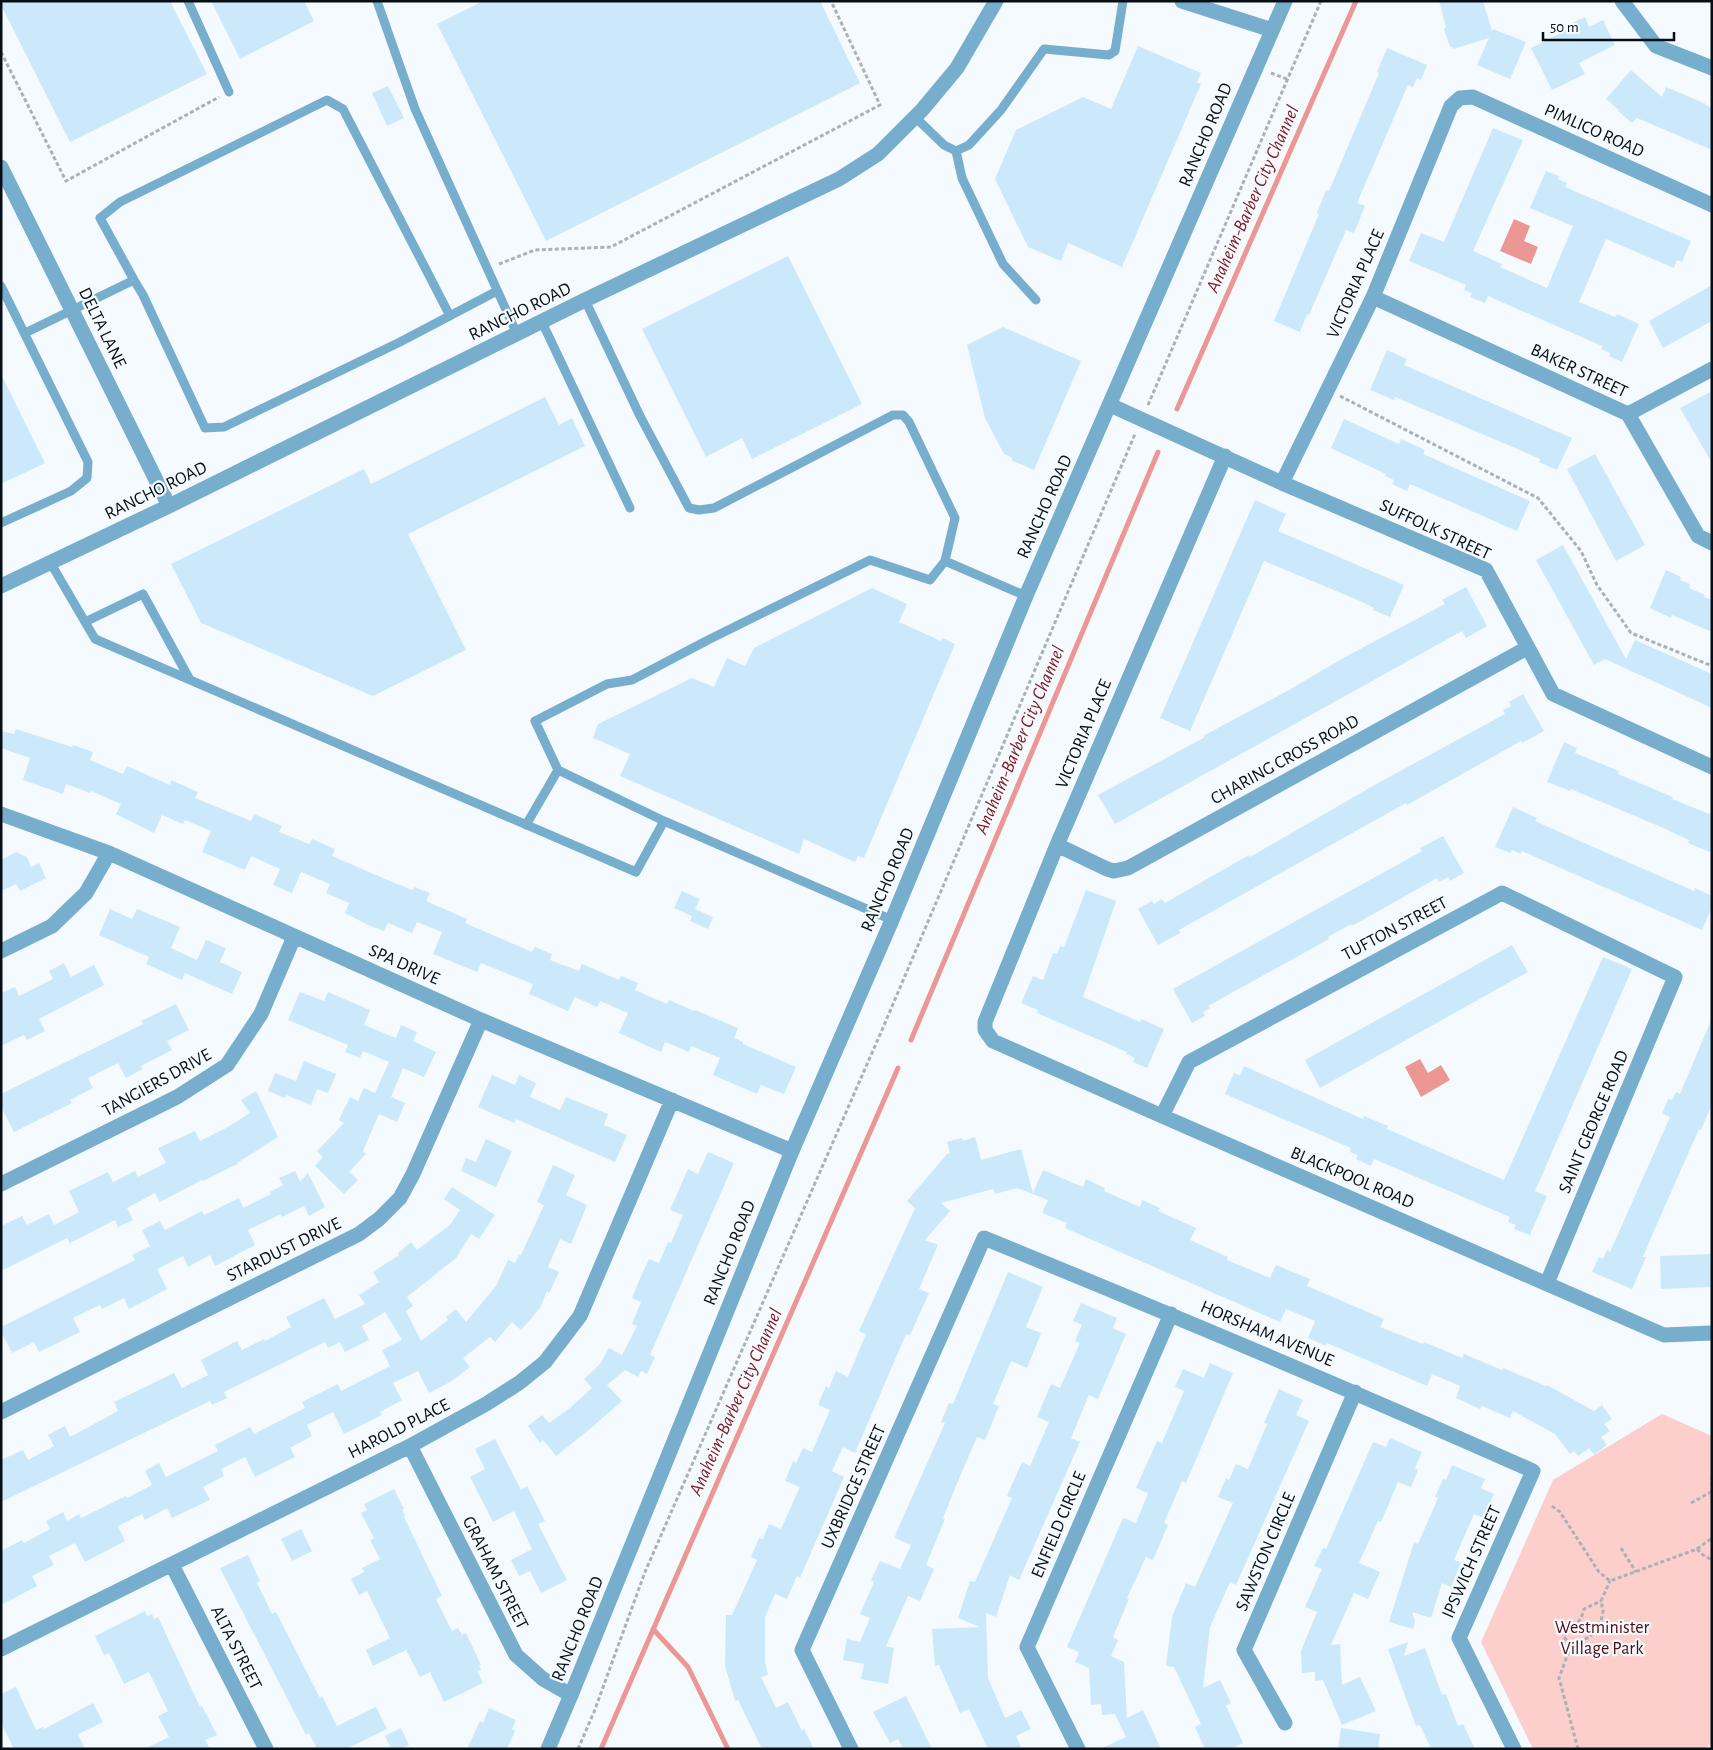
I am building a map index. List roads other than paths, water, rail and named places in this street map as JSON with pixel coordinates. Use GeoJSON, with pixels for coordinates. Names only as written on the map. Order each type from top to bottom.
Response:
{"type":"FeatureCollection","features":[{"type":"Feature","properties":{"kind":"street","name":"RANCHO ROAD"},"geometry":{"type":"LineString","coordinates":[[1,586],[169,506],[585,300],[839,179],[878,154],[916,117],[957,68],[996,1]]}},
{"type":"Feature","properties":{"kind":"street"},"geometry":{"type":"LineString","coordinates":[[1182,1],[1272,30]]}},
{"type":"Feature","properties":{"kind":"street","name":"RANCHO ROAD"},"geometry":{"type":"LineString","coordinates":[[548,1749],[792,1150],[892,920],[1026,596],[1285,1]]}},
{"type":"Feature","properties":{"kind":"street"},"geometry":{"type":"LineString","coordinates":[[1622,1],[1656,46],[1712,68]]}},
{"type":"Feature","properties":{"kind":"street","name":"PIMLICO ROAD"},"geometry":{"type":"LineString","coordinates":[[1460,98],[1473,97],[1712,205]]}},
{"type":"Feature","properties":{"kind":"street","name":"VICTORIA PLACE"},"geometry":{"type":"LineString","coordinates":[[1282,482],[1373,298],[1451,106],[1460,98]]}},
{"type":"Feature","properties":{"kind":"street","name":"DELTA LANE"},"geometry":{"type":"LineString","coordinates":[[1,167],[169,506]]}},
{"type":"Feature","properties":{"kind":"street","name":"BAKER STREET"},"geometry":{"type":"LineString","coordinates":[[1373,298],[1628,414],[1698,536],[1712,543]]}},
{"type":"Feature","properties":{"kind":"street"},"geometry":{"type":"LineString","coordinates":[[1628,414],[1712,369]]}},
{"type":"Feature","properties":{"kind":"street","name":"SUFFOLK STREET"},"geometry":{"type":"LineString","coordinates":[[1110,405],[1486,570],[1553,694],[1712,767]]}},
{"type":"Feature","properties":{"kind":"street","name":"VICTORIA PLACE"},"geometry":{"type":"LineString","coordinates":[[985,1030],[985,1022],[1057,845],[1225,456]]}},
{"type":"Feature","properties":{"kind":"street","name":"CHARING CROSS ROAD"},"geometry":{"type":"LineString","coordinates":[[1057,845],[1107,869],[1114,871],[1128,868],[1527,648]]}},
{"type":"Feature","properties":{"kind":"street","name":"SPA DRIVE"},"geometry":{"type":"LineString","coordinates":[[1,814],[109,853],[481,1020],[792,1150]]}},
{"type":"Feature","properties":{"kind":"street"},"geometry":{"type":"LineString","coordinates":[[1,951],[52,926],[86,893],[109,853]]}},
{"type":"Feature","properties":{"kind":"street","name":"TUFTON STREET"},"geometry":{"type":"LineString","coordinates":[[1162,1116],[1189,1062],[1502,893],[1675,977]]}},
{"type":"Feature","properties":{"kind":"street","name":"TANGIERS DRIVE"},"geometry":{"type":"LineString","coordinates":[[1,1184],[177,1097],[227,1065],[260,1014],[294,937]]}},
{"type":"Feature","properties":{"kind":"street","name":"SAINT GEORGE ROAD"},"geometry":{"type":"LineString","coordinates":[[1547,1283],[1675,977]]}},
{"type":"Feature","properties":{"kind":"street","name":"STARDUST DRIVE"},"geometry":{"type":"LineString","coordinates":[[2,1411],[358,1234],[379,1218],[400,1198],[413,1174],[481,1020]]}},
{"type":"Feature","properties":{"kind":"street","name":"BLACKPOOL ROAD"},"geometry":{"type":"LineString","coordinates":[[985,1030],[993,1041],[1664,1335],[1712,1333]]}},
{"type":"Feature","properties":{"kind":"street","name":"HAROLD PLACE"},"geometry":{"type":"LineString","coordinates":[[1,1649],[410,1446],[486,1404],[545,1362],[580,1316],[672,1100]]}},
{"type":"Feature","properties":{"kind":"street","name":"HORSHAM AVENUE"},"geometry":{"type":"LineString","coordinates":[[984,1238],[1171,1314],[1533,1470]]}},
{"type":"Feature","properties":{"kind":"street","name":"UXBRIDGE STREET"},"geometry":{"type":"LineString","coordinates":[[850,1749],[802,1650],[984,1238]]}},
{"type":"Feature","properties":{"kind":"street","name":"ENFIELD CIRCLE"},"geometry":{"type":"LineString","coordinates":[[1078,1749],[1027,1647],[1171,1314]]}},
{"type":"Feature","properties":{"kind":"street","name":"SAWSTON CIRCLE"},"geometry":{"type":"LineString","coordinates":[[1285,1723],[1244,1650],[1355,1392]]}},
{"type":"Feature","properties":{"kind":"street","name":"GRAHAM STREET"},"geometry":{"type":"LineString","coordinates":[[410,1446],[516,1655],[543,1680],[571,1695]]}},
{"type":"Feature","properties":{"kind":"street","name":"IPSWICH STREET"},"geometry":{"type":"LineString","coordinates":[[1514,1749],[1459,1638],[1533,1470]]}},
{"type":"Feature","properties":{"kind":"street","name":"ALTA STREET"},"geometry":{"type":"LineString","coordinates":[[172,1565],[266,1749]]}},
{"type":"Feature","properties":{"kind":"lane"},"geometry":{"type":"LineString","coordinates":[[188,1],[229,92]]}},
{"type":"Feature","properties":{"kind":"lane"},"geometry":{"type":"LineString","coordinates":[[377,1],[415,109],[516,334]]}},
{"type":"Feature","properties":{"kind":"lane"},"geometry":{"type":"LineString","coordinates":[[956,151],[969,145],[1001,110],[1044,49],[1109,55],[1115,51],[1123,1]]}},
{"type":"Feature","properties":{"kind":"lane"},"geometry":{"type":"LineString","coordinates":[[450,316],[343,109],[328,100],[120,202],[100,218],[143,295],[205,428],[224,427],[400,342],[450,316],[497,291]]}},
{"type":"Feature","properties":{"kind":"lane"},"geometry":{"type":"LineString","coordinates":[[916,117],[944,145],[956,151]]}},
{"type":"Feature","properties":{"kind":"lane"},"geometry":{"type":"LineString","coordinates":[[956,151],[962,178],[1003,264],[1036,300]]}},
{"type":"Feature","properties":{"kind":"lane"},"geometry":{"type":"LineString","coordinates":[[25,333],[134,280]]}},
{"type":"Feature","properties":{"kind":"lane"},"geometry":{"type":"LineString","coordinates":[[1,286],[88,462],[87,478],[71,491],[1,523]]}},
{"type":"Feature","properties":{"kind":"lane"},"geometry":{"type":"LineString","coordinates":[[585,300],[640,416],[689,508],[699,510],[714,508],[892,415],[903,415],[910,422],[955,518],[945,561],[930,580],[870,560],[708,640],[632,680],[607,684],[535,721],[558,770],[664,821],[892,920]]}},
{"type":"Feature","properties":{"kind":"lane"},"geometry":{"type":"LineString","coordinates":[[542,322],[630,508]]}},
{"type":"Feature","properties":{"kind":"lane"},"geometry":{"type":"LineString","coordinates":[[945,561],[1026,596]]}},
{"type":"Feature","properties":{"kind":"lane"},"geometry":{"type":"LineString","coordinates":[[50,562],[95,639],[636,872],[664,821]]}},
{"type":"Feature","properties":{"kind":"lane"},"geometry":{"type":"LineString","coordinates":[[84,622],[143,594],[191,680]]}},
{"type":"Feature","properties":{"kind":"lane"},"geometry":{"type":"LineString","coordinates":[[526,825],[558,770]]}},
{"type":"Feature","properties":{"kind":"waterway","name":"Anaheim-Barber City Channel"},"geometry":{"type":"LineString","coordinates":[[1177,409],[1356,1]]}},
{"type":"Feature","properties":{"kind":"waterway","name":"Anaheim-Barber City Channel"},"geometry":{"type":"LineString","coordinates":[[911,1040],[1158,452]]}},
{"type":"Feature","properties":{"kind":"waterway","name":"Anaheim-Barber City Channel"},"geometry":{"type":"LineString","coordinates":[[601,1749],[898,1068]]}},
{"type":"Feature","properties":{"kind":"waterway"},"geometry":{"type":"LineString","coordinates":[[653,1629],[688,1667],[728,1749]]}},
{"type":"Feature","properties":{"kind":"park label","name":"Westminister Village Park"},"geometry":{"type":"Point","coordinates":[1602,1638]}}]}
